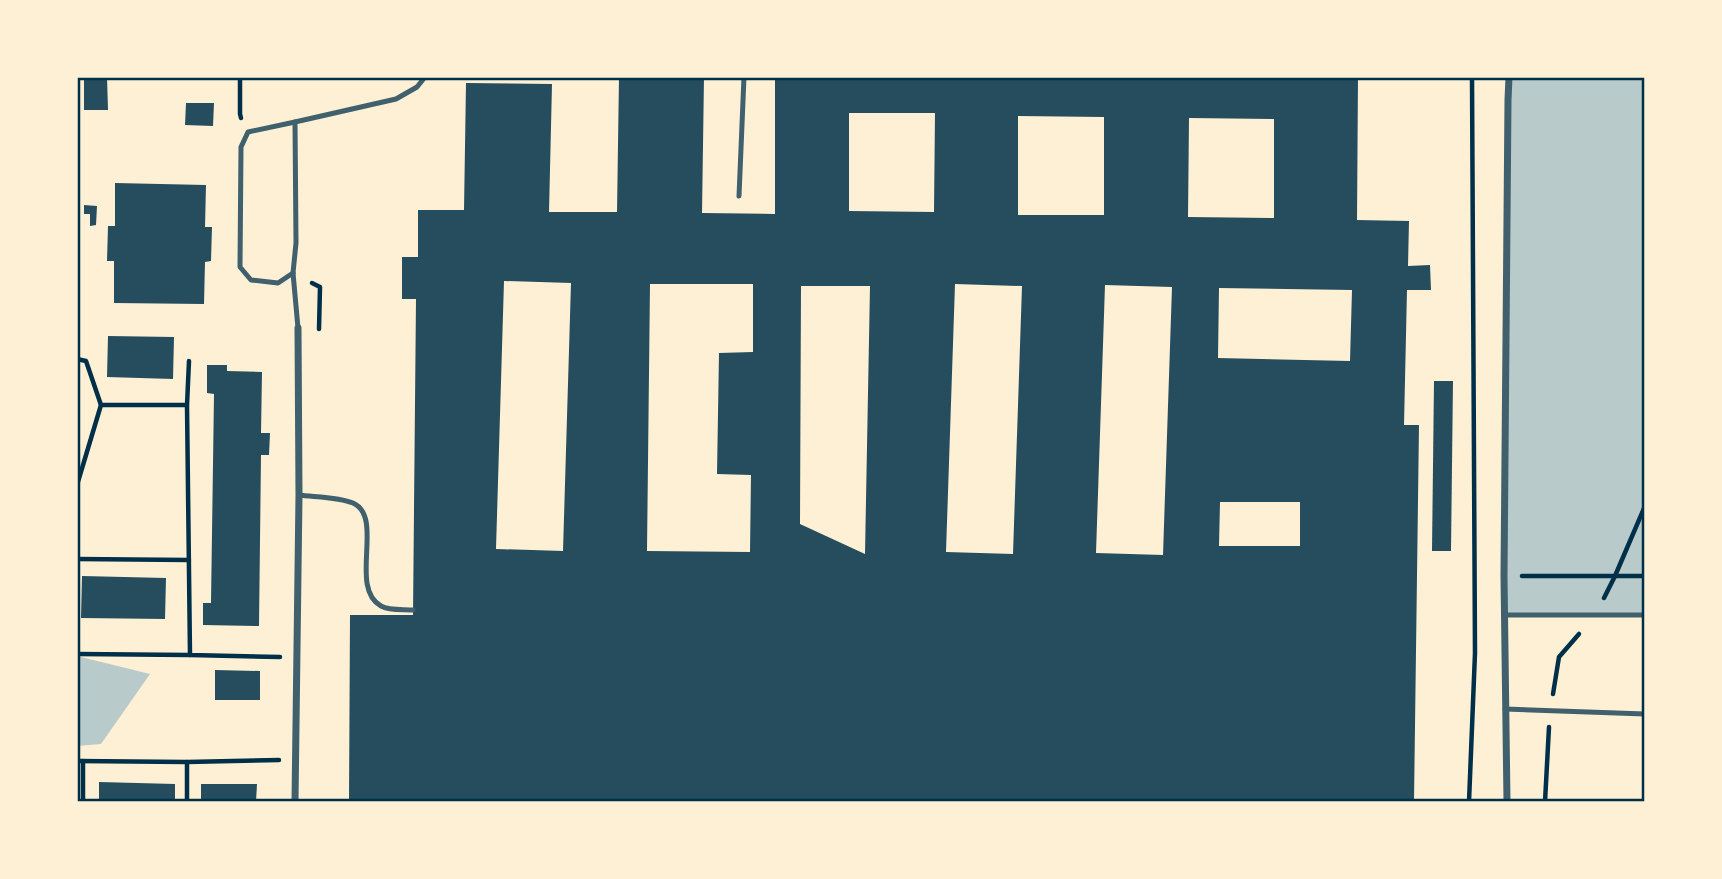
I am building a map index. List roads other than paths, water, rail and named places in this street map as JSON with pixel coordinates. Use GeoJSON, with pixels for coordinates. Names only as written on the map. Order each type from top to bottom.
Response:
{"type":"FeatureCollection","features":[{"type":"Feature","properties":{"kind":"street"},"geometry":{"type":"LineString","coordinates":[[1507,802],[1504,576],[1509,77]]}},
{"type":"Feature","properties":{"kind":"street"},"geometry":{"type":"LineString","coordinates":[[295,802],[298,328]]}},
{"type":"Feature","properties":{"kind":"lane"},"geometry":{"type":"LineString","coordinates":[[293,273],[278,283],[251,280],[240,267],[241,147],[248,132],[396,99],[417,87],[425,77]]}},
{"type":"Feature","properties":{"kind":"lane"},"geometry":{"type":"LineString","coordinates":[[739,196],[744,77]]}},
{"type":"Feature","properties":{"kind":"lane"},"geometry":{"type":"LineString","coordinates":[[295,122],[296,243],[293,273],[298,328]]}},
{"type":"Feature","properties":{"kind":"lane"},"geometry":{"type":"LineString","coordinates":[[299,495],[354,503],[362,511],[366,522],[366,579],[369,592],[384,608],[414,610]]}},
{"type":"Feature","properties":{"kind":"lane"},"geometry":{"type":"LineString","coordinates":[[1504,615],[1645,615]]}},
{"type":"Feature","properties":{"kind":"lane"},"geometry":{"type":"LineString","coordinates":[[1505,709],[1645,714]]}}]}
